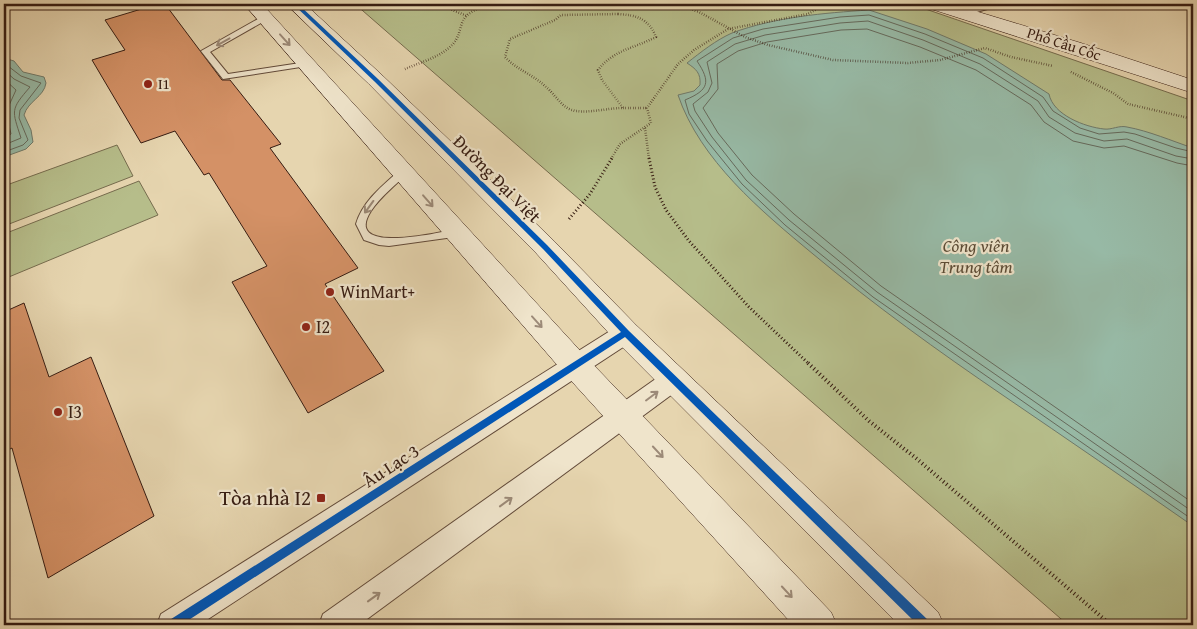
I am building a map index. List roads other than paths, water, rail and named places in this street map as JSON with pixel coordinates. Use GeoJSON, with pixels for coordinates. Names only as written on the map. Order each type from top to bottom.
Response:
{"type":"FeatureCollection","features":[{"type":"Feature","properties":{"kind":"street","name":"Đường Đại Việt"},"geometry":{"type":"LineString","coordinates":[[295,4],[376,80],[545,247],[673,380],[925,625]]}},
{"type":"Feature","properties":{"kind":"street","name":"Phố Cầu Cốc"},"geometry":{"type":"LineString","coordinates":[[934,4],[1074,47],[1193,88]]}},
{"type":"Feature","properties":{"kind":"street"},"geometry":{"type":"LineString","coordinates":[[259,11],[575,365],[625,416],[818,625]]}},
{"type":"Feature","properties":{"kind":"street","name":"Âu Lạc 3"},"geometry":{"type":"LineString","coordinates":[[172,625],[626,333]]}},
{"type":"Feature","properties":{"kind":"street"},"geometry":{"type":"LineString","coordinates":[[334,625],[673,380]]}},
{"type":"Feature","properties":{"kind":"lane"},"geometry":{"type":"LineString","coordinates":[[966,13],[1002,4]]}},
{"type":"Feature","properties":{"kind":"lane"},"geometry":{"type":"LineString","coordinates":[[259,11],[205,51],[226,76],[307,64]]}},
{"type":"Feature","properties":{"kind":"lane"},"geometry":{"type":"LineString","coordinates":[[403,172],[365,211],[361,224],[366,235],[372,240],[392,242],[457,233]]}},
{"type":"Feature","properties":{"kind":"water"},"geometry":{"type":"Polygon","coordinates":[[[869,10],[927,29],[986,54],[1049,94],[1052,101],[1063,114],[1079,123],[1104,129],[1124,127],[1135,129],[1193,148],[1193,526],[955,362],[859,291],[753,202],[734,183],[701,141],[688,119],[678,95],[694,91],[700,85],[700,77],[693,67],[687,63],[692,59],[709,46],[732,33],[765,23],[782,19],[869,10]]]}},
{"type":"Feature","properties":{"kind":"water"},"geometry":{"type":"Polygon","coordinates":[[[4,58],[14,61],[23,72],[44,77],[46,83],[45,88],[29,106],[24,115],[31,130],[33,142],[26,149],[4,157],[4,58]]]}},
{"type":"Feature","properties":{"kind":"place","name":"I1"},"geometry":{"type":"Point","coordinates":[148,84]}},
{"type":"Feature","properties":{"kind":"place","name":"WinMart+"},"geometry":{"type":"Point","coordinates":[330,292]}},
{"type":"Feature","properties":{"kind":"place","name":"I2"},"geometry":{"type":"Point","coordinates":[306,327]}},
{"type":"Feature","properties":{"kind":"place","name":"I3"},"geometry":{"type":"Point","coordinates":[58,412]}},
{"type":"Feature","properties":{"kind":"place","name":"Tòa nhà I2"},"geometry":{"type":"Point","coordinates":[321,498]}},
{"type":"Feature","properties":{"kind":"park label","name":"Công viên Trung tâm"},"geometry":{"type":"Point","coordinates":[976,256]}}]}
